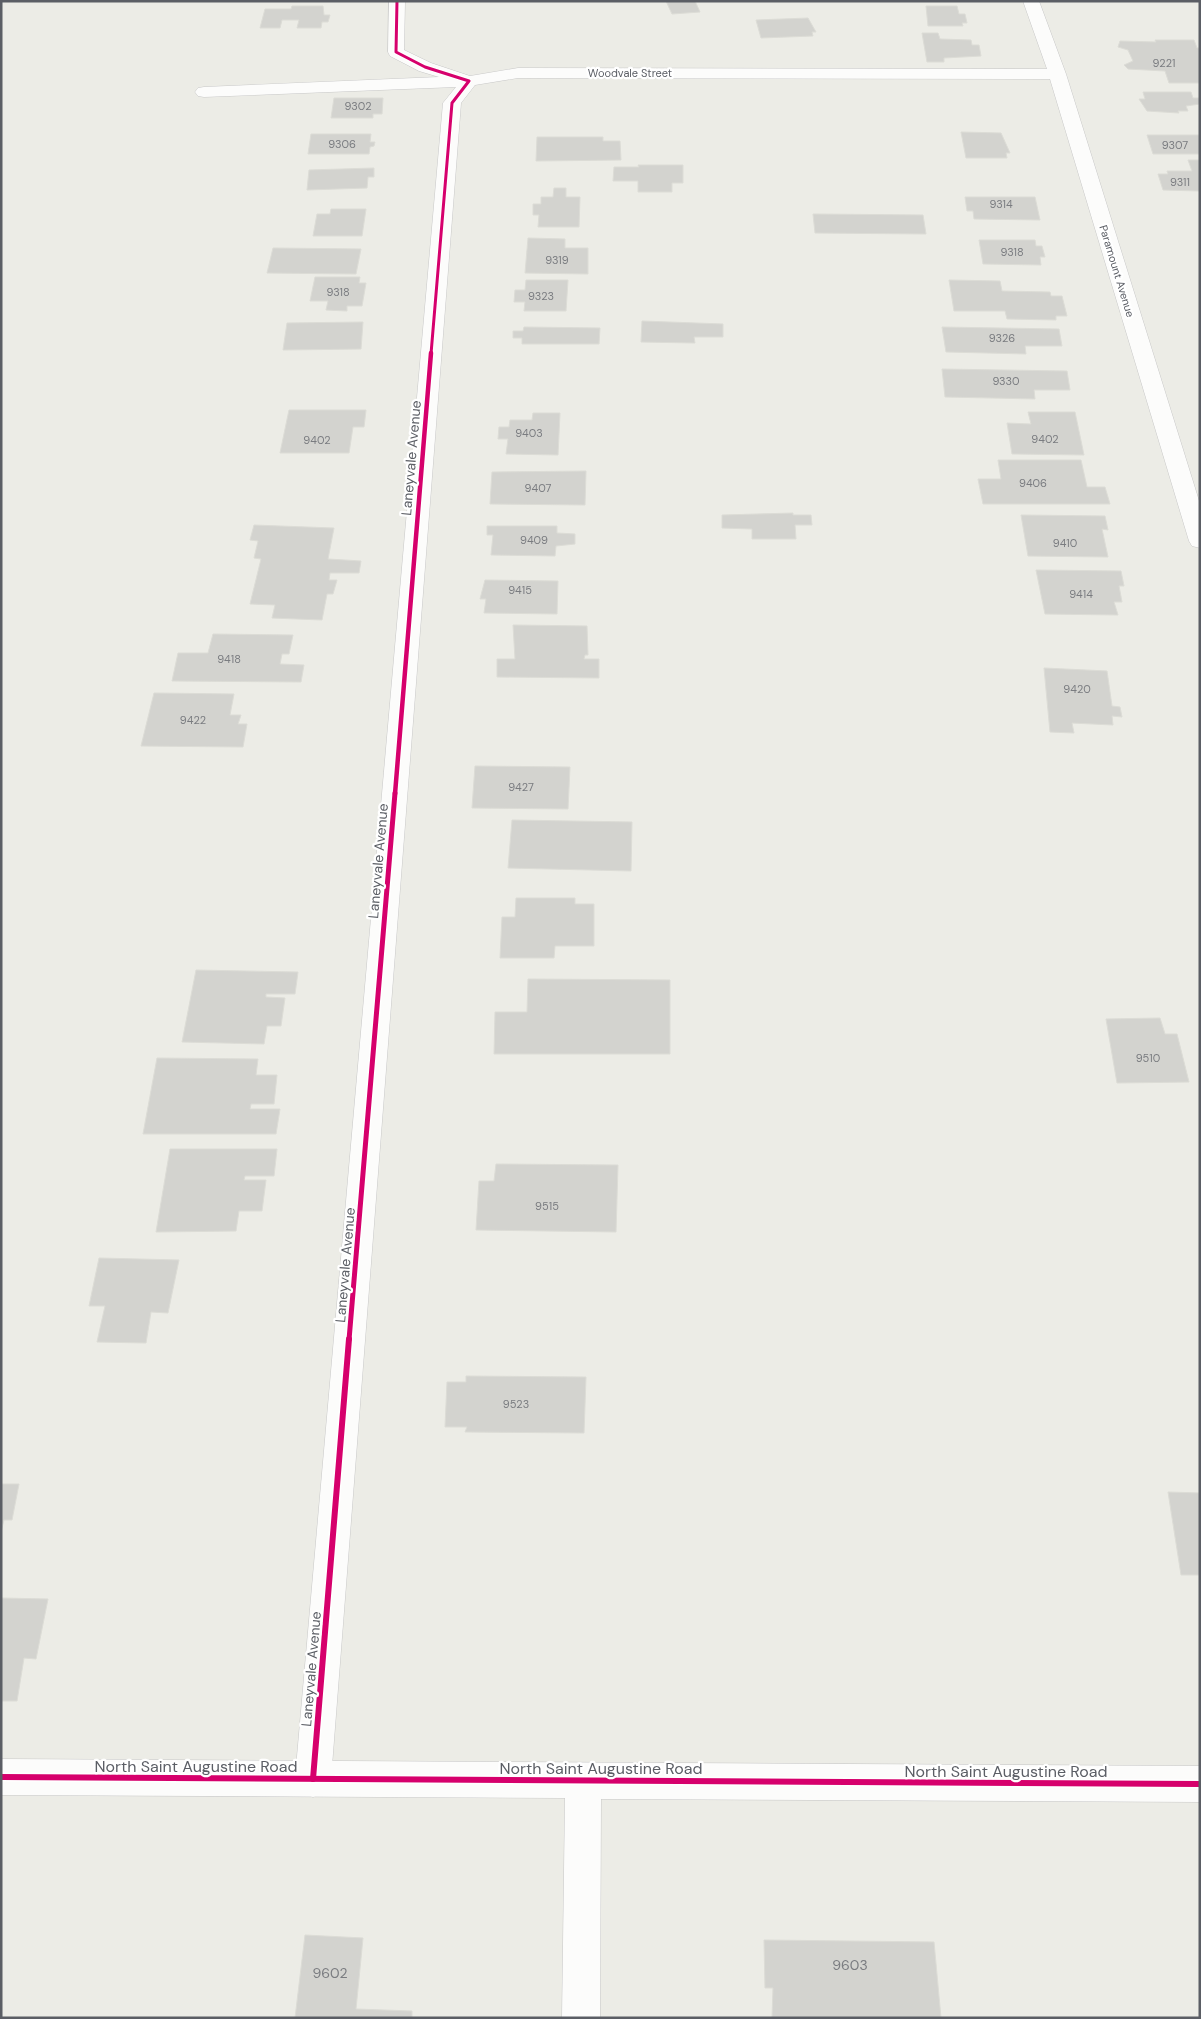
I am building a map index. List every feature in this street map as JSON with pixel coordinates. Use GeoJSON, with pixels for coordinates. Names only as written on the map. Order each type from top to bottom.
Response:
{"type":"FeatureCollection","features":[{"type":"Feature","properties":{"kind":"street"},"geometry":{"type":"LineString","coordinates":[[397,1],[395,25],[396,52],[425,67],[469,81]]}},
{"type":"Feature","properties":{"kind":"street","name":"Paramount Avenue"},"geometry":{"type":"LineString","coordinates":[[1031,1],[1058,74],[1200,541]]}},
{"type":"Feature","properties":{"kind":"street","name":"Woodvale Street"},"geometry":{"type":"LineString","coordinates":[[204,92],[469,81],[518,73],[1058,74]]}},
{"type":"Feature","properties":{"kind":"street","name":"Laneyvale Avenue"},"geometry":{"type":"LineString","coordinates":[[314,1779],[452,103],[469,81]]}},
{"type":"Feature","properties":{"kind":"street","name":"North Saint Augustine Road"},"geometry":{"type":"LineString","coordinates":[[1,1777],[1200,1784]]}},
{"type":"Feature","properties":{"kind":"street"},"geometry":{"type":"LineString","coordinates":[[581,2018],[583,1781]]}},
{"type":"Feature","properties":{"kind":"building"},"geometry":{"type":"Polygon","coordinates":[[[666,1],[695,1],[700,12],[672,14],[666,1]]]}},
{"type":"Feature","properties":{"kind":"building"},"geometry":{"type":"Polygon","coordinates":[[[292,6],[323,6],[324,15],[330,15],[328,22],[322,22],[321,28],[297,28],[299,20],[282,20],[280,28],[260,28],[265,9],[291,9],[292,6]]]}},
{"type":"Feature","properties":{"kind":"building"},"geometry":{"type":"Polygon","coordinates":[[[926,6],[957,6],[959,14],[965,14],[967,23],[962,23],[963,26],[928,26],[926,6]]]}},
{"type":"Feature","properties":{"kind":"building"},"geometry":{"type":"Polygon","coordinates":[[[808,18],[816,32],[812,32],[813,36],[761,38],[756,20],[808,18]]]}},
{"type":"Feature","properties":{"kind":"building"},"geometry":{"type":"Polygon","coordinates":[[[922,33],[938,33],[940,39],[971,40],[972,45],[979,45],[981,56],[944,58],[944,62],[927,62],[922,33]]]}},
{"type":"Feature","properties":{"kind":"building"},"geometry":{"type":"Polygon","coordinates":[[[1155,40],[1194,40],[1197,48],[1200,48],[1200,83],[1169,83],[1165,71],[1128,69],[1124,65],[1133,61],[1128,50],[1118,47],[1120,41],[1156,42],[1155,40]]]}},
{"type":"Feature","properties":{"kind":"building"},"geometry":{"type":"Polygon","coordinates":[[[1143,92],[1191,92],[1193,98],[1200,98],[1200,104],[1186,106],[1188,111],[1178,111],[1179,113],[1147,111],[1139,99],[1145,99],[1143,92]]]}},
{"type":"Feature","properties":{"kind":"building"},"geometry":{"type":"Polygon","coordinates":[[[334,98],[383,98],[382,114],[373,114],[373,118],[331,118],[334,98]]]}},
{"type":"Feature","properties":{"kind":"building"},"geometry":{"type":"Polygon","coordinates":[[[961,132],[1001,133],[1010,153],[1006,153],[1007,158],[966,158],[961,132]]]}},
{"type":"Feature","properties":{"kind":"building"},"geometry":{"type":"Polygon","coordinates":[[[311,134],[371,134],[370,142],[375,142],[374,146],[370,147],[369,154],[308,154],[311,134]]]}},
{"type":"Feature","properties":{"kind":"building"},"geometry":{"type":"Polygon","coordinates":[[[1147,135],[1200,135],[1200,154],[1153,154],[1147,135]]]}},
{"type":"Feature","properties":{"kind":"building"},"geometry":{"type":"Polygon","coordinates":[[[537,137],[603,137],[603,141],[620,141],[621,160],[536,161],[537,137]]]}},
{"type":"Feature","properties":{"kind":"building"},"geometry":{"type":"Polygon","coordinates":[[[1188,160],[1200,160],[1200,191],[1163,190],[1158,174],[1168,174],[1167,171],[1192,171],[1188,160]]]}},
{"type":"Feature","properties":{"kind":"building"},"geometry":{"type":"Polygon","coordinates":[[[638,165],[683,165],[683,183],[672,183],[672,192],[638,192],[638,181],[613,181],[614,167],[639,167],[638,165]]]}},
{"type":"Feature","properties":{"kind":"building"},"geometry":{"type":"Polygon","coordinates":[[[374,168],[374,177],[368,177],[367,188],[307,190],[309,170],[374,168]]]}},
{"type":"Feature","properties":{"kind":"building"},"geometry":{"type":"Polygon","coordinates":[[[554,188],[566,188],[566,197],[580,197],[579,227],[538,227],[539,215],[533,215],[533,204],[541,204],[541,197],[553,197],[554,188]]]}},
{"type":"Feature","properties":{"kind":"building"},"geometry":{"type":"Polygon","coordinates":[[[965,197],[1035,197],[1040,220],[974,219],[973,211],[967,211],[965,197]]]}},
{"type":"Feature","properties":{"kind":"building"},"geometry":{"type":"Polygon","coordinates":[[[331,209],[366,209],[362,236],[313,236],[317,214],[330,214],[331,209]]]}},
{"type":"Feature","properties":{"kind":"building"},"geometry":{"type":"Polygon","coordinates":[[[813,214],[923,215],[926,234],[815,233],[813,214]]]}},
{"type":"Feature","properties":{"kind":"building"},"geometry":{"type":"Polygon","coordinates":[[[528,238],[565,239],[565,248],[588,248],[588,274],[525,273],[528,238]]]}},
{"type":"Feature","properties":{"kind":"building"},"geometry":{"type":"Polygon","coordinates":[[[979,240],[1035,240],[1036,246],[1042,246],[1045,257],[1040,257],[1041,265],[983,264],[979,240]]]}},
{"type":"Feature","properties":{"kind":"building"},"geometry":{"type":"Polygon","coordinates":[[[273,248],[361,249],[356,274],[267,273],[273,248]]]}},
{"type":"Feature","properties":{"kind":"building"},"geometry":{"type":"Polygon","coordinates":[[[315,277],[360,277],[359,283],[366,283],[362,306],[347,306],[347,311],[326,310],[328,301],[310,301],[315,277]]]}},
{"type":"Feature","properties":{"kind":"building"},"geometry":{"type":"Polygon","coordinates":[[[526,280],[568,280],[566,311],[524,311],[525,302],[514,302],[515,290],[525,290],[526,280]]]}},
{"type":"Feature","properties":{"kind":"building"},"geometry":{"type":"Polygon","coordinates":[[[949,280],[1000,281],[1002,291],[1050,292],[1051,296],[1062,296],[1067,316],[1056,316],[1056,320],[1007,319],[1005,311],[954,311],[949,280]]]}},
{"type":"Feature","properties":{"kind":"building"},"geometry":{"type":"Polygon","coordinates":[[[642,321],[723,324],[723,337],[694,337],[695,343],[641,342],[642,321]]]}},
{"type":"Feature","properties":{"kind":"building"},"geometry":{"type":"Polygon","coordinates":[[[363,322],[361,349],[283,350],[287,323],[363,322]]]}},
{"type":"Feature","properties":{"kind":"building"},"geometry":{"type":"Polygon","coordinates":[[[524,327],[600,328],[599,344],[522,344],[522,338],[513,338],[513,331],[523,331],[524,327]]]}},
{"type":"Feature","properties":{"kind":"building"},"geometry":{"type":"Polygon","coordinates":[[[942,327],[1059,329],[1062,346],[1025,346],[1026,354],[946,352],[942,327]]]}},
{"type":"Feature","properties":{"kind":"building"},"geometry":{"type":"Polygon","coordinates":[[[942,369],[1067,371],[1070,390],[1034,390],[1035,399],[945,397],[942,369]]]}},
{"type":"Feature","properties":{"kind":"building"},"geometry":{"type":"Polygon","coordinates":[[[289,410],[366,410],[364,427],[353,427],[349,453],[280,453],[289,410]]]}},
{"type":"Feature","properties":{"kind":"building"},"geometry":{"type":"Polygon","coordinates":[[[1028,412],[1075,412],[1084,455],[1012,454],[1007,423],[1031,424],[1028,412]]]}},
{"type":"Feature","properties":{"kind":"building"},"geometry":{"type":"Polygon","coordinates":[[[533,413],[560,413],[558,455],[506,454],[508,439],[498,439],[499,427],[509,427],[510,420],[532,420],[533,413]]]}},
{"type":"Feature","properties":{"kind":"building"},"geometry":{"type":"Polygon","coordinates":[[[998,460],[1081,460],[1087,487],[1105,487],[1110,504],[983,504],[978,479],[1001,479],[998,460]]]}},
{"type":"Feature","properties":{"kind":"building"},"geometry":{"type":"Polygon","coordinates":[[[586,471],[585,505],[490,504],[492,472],[586,471]]]}},
{"type":"Feature","properties":{"kind":"building"},"geometry":{"type":"Polygon","coordinates":[[[793,513],[793,515],[811,515],[812,525],[795,525],[796,539],[752,539],[752,529],[722,528],[722,515],[793,513]]]}},
{"type":"Feature","properties":{"kind":"building"},"geometry":{"type":"Polygon","coordinates":[[[1021,515],[1105,516],[1108,530],[1102,529],[1108,557],[1028,556],[1021,515]]]}},
{"type":"Feature","properties":{"kind":"building"},"geometry":{"type":"Polygon","coordinates":[[[254,525],[334,528],[328,559],[361,561],[359,573],[330,573],[329,580],[337,580],[333,594],[327,594],[322,620],[272,618],[275,605],[250,604],[261,559],[254,558],[258,541],[250,540],[254,525]]]}},
{"type":"Feature","properties":{"kind":"building"},"geometry":{"type":"Polygon","coordinates":[[[487,526],[557,526],[557,533],[575,534],[575,544],[556,546],[555,556],[491,555],[493,535],[487,535],[487,526]]]}},
{"type":"Feature","properties":{"kind":"building"},"geometry":{"type":"Polygon","coordinates":[[[1036,570],[1121,571],[1124,586],[1119,586],[1122,602],[1114,602],[1118,615],[1045,614],[1036,570]]]}},
{"type":"Feature","properties":{"kind":"building"},"geometry":{"type":"Polygon","coordinates":[[[485,580],[558,581],[557,614],[484,613],[486,599],[480,599],[485,580]]]}},
{"type":"Feature","properties":{"kind":"building"},"geometry":{"type":"Polygon","coordinates":[[[513,625],[587,626],[588,655],[585,655],[584,659],[599,659],[599,678],[497,677],[497,659],[515,659],[513,625]]]}},
{"type":"Feature","properties":{"kind":"building"},"geometry":{"type":"Polygon","coordinates":[[[213,634],[293,635],[289,654],[282,654],[280,664],[304,665],[301,682],[172,681],[178,653],[208,653],[213,634]]]}},
{"type":"Feature","properties":{"kind":"building"},"geometry":{"type":"Polygon","coordinates":[[[1044,668],[1107,671],[1112,706],[1120,707],[1122,717],[1112,716],[1113,725],[1072,723],[1074,733],[1050,732],[1044,668]]]}},
{"type":"Feature","properties":{"kind":"building"},"geometry":{"type":"Polygon","coordinates":[[[154,693],[234,694],[230,715],[241,715],[238,724],[247,724],[243,747],[141,746],[154,693]]]}},
{"type":"Feature","properties":{"kind":"building"},"geometry":{"type":"Polygon","coordinates":[[[475,766],[570,767],[568,809],[472,808],[475,766]]]}},
{"type":"Feature","properties":{"kind":"building"},"geometry":{"type":"Polygon","coordinates":[[[512,820],[632,822],[631,871],[508,868],[512,820]]]}},
{"type":"Feature","properties":{"kind":"building"},"geometry":{"type":"Polygon","coordinates":[[[516,898],[575,898],[575,904],[594,904],[594,946],[555,946],[554,958],[500,958],[502,917],[515,917],[516,898]]]}},
{"type":"Feature","properties":{"kind":"building"},"geometry":{"type":"Polygon","coordinates":[[[196,970],[298,972],[295,994],[266,994],[266,997],[285,998],[281,1026],[267,1026],[264,1044],[182,1042],[196,970]]]}},
{"type":"Feature","properties":{"kind":"building"},"geometry":{"type":"Polygon","coordinates":[[[528,979],[670,980],[670,1054],[494,1054],[495,1012],[527,1012],[528,979]]]}},
{"type":"Feature","properties":{"kind":"building"},"geometry":{"type":"Polygon","coordinates":[[[1160,1018],[1165,1034],[1177,1034],[1189,1082],[1117,1083],[1106,1019],[1160,1018]]]}},
{"type":"Feature","properties":{"kind":"building"},"geometry":{"type":"Polygon","coordinates":[[[157,1058],[258,1059],[256,1075],[277,1075],[274,1104],[251,1104],[250,1109],[280,1109],[276,1134],[143,1134],[157,1058]]]}},
{"type":"Feature","properties":{"kind":"building"},"geometry":{"type":"Polygon","coordinates":[[[170,1149],[277,1149],[274,1176],[245,1176],[244,1180],[266,1180],[262,1211],[239,1211],[236,1231],[156,1232],[170,1149]]]}},
{"type":"Feature","properties":{"kind":"building"},"geometry":{"type":"Polygon","coordinates":[[[496,1164],[618,1165],[616,1232],[476,1230],[479,1181],[494,1181],[496,1164]]]}},
{"type":"Feature","properties":{"kind":"building"},"geometry":{"type":"Polygon","coordinates":[[[99,1258],[179,1260],[168,1313],[151,1312],[146,1343],[97,1342],[105,1306],[89,1306],[99,1258]]]}},
{"type":"Feature","properties":{"kind":"building"},"geometry":{"type":"Polygon","coordinates":[[[466,1376],[586,1377],[584,1433],[465,1432],[467,1427],[445,1427],[447,1382],[466,1382],[466,1376]]]}},
{"type":"Feature","properties":{"kind":"building"},"geometry":{"type":"Polygon","coordinates":[[[1,1484],[19,1484],[12,1520],[4,1520],[1,1532],[1,1484]]]}},
{"type":"Feature","properties":{"kind":"building"},"geometry":{"type":"Polygon","coordinates":[[[1168,1492],[1200,1493],[1200,1575],[1181,1575],[1168,1492]]]}},
{"type":"Feature","properties":{"kind":"building"},"geometry":{"type":"Polygon","coordinates":[[[1,1598],[48,1599],[36,1659],[24,1658],[17,1701],[1,1701],[1,1598]]]}},
{"type":"Feature","properties":{"kind":"building"},"geometry":{"type":"Polygon","coordinates":[[[305,1935],[363,1938],[356,2009],[412,2011],[412,2018],[295,2018],[305,1935]]]}},
{"type":"Feature","properties":{"kind":"building"},"geometry":{"type":"Polygon","coordinates":[[[764,1940],[934,1942],[941,2018],[772,2018],[773,1988],[765,1988],[764,1940]]]}},
{"type":"Feature","properties":{"kind":"cycle path"},"geometry":{"type":"LineString","coordinates":[[313,1779],[452,103],[469,81],[425,67],[396,52],[395,25],[397,1]]}},
{"type":"Feature","properties":{"kind":"cycle path"},"geometry":{"type":"LineString","coordinates":[[1,1777],[1200,1784]]}}]}
